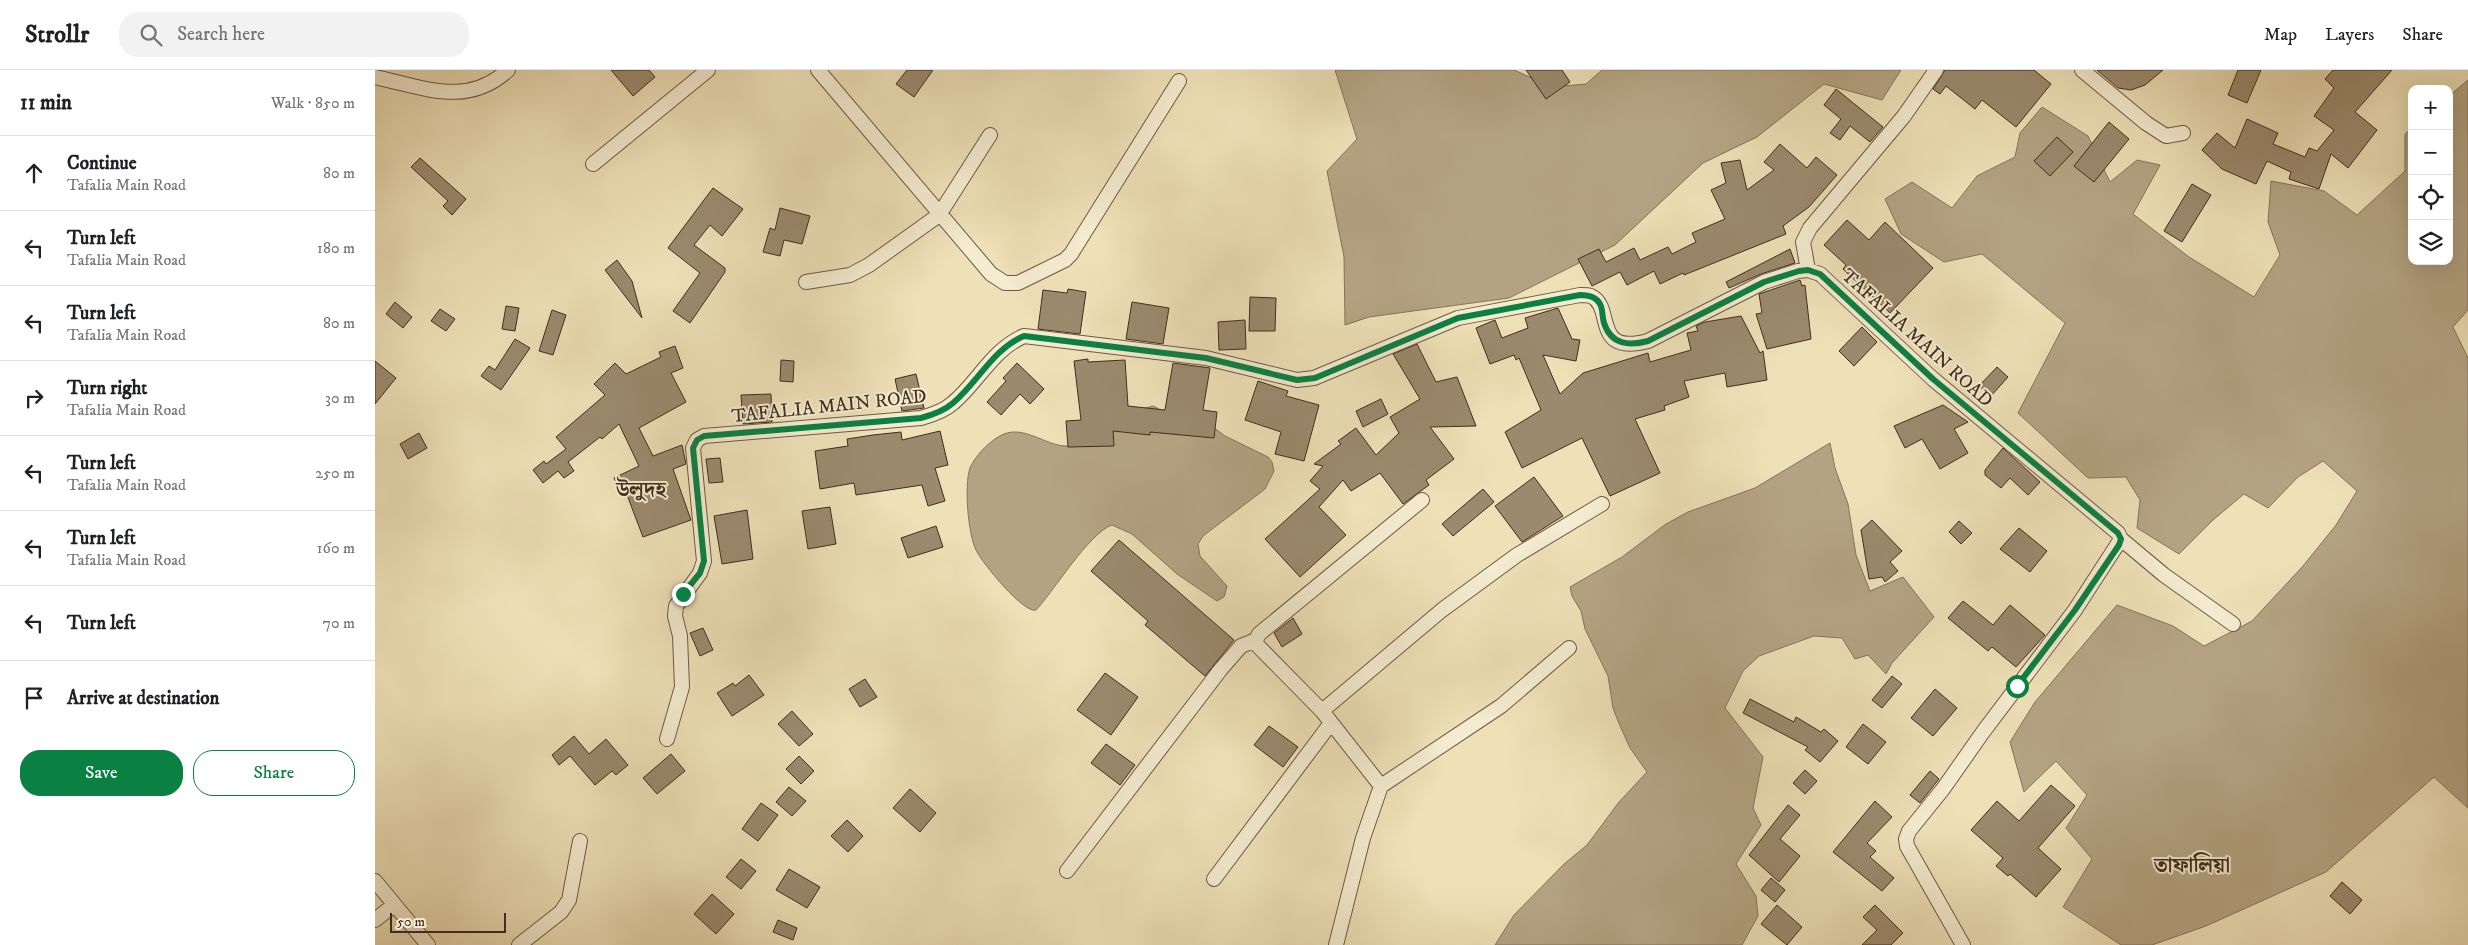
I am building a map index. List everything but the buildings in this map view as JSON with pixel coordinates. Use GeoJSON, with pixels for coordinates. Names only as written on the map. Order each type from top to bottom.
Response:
{"type":"FeatureCollection","features":[{"type":"Feature","properties":{"kind":"street"},"geometry":{"type":"LineString","coordinates":[[375,77],[444,92],[464,93],[489,85],[508,70]]}},
{"type":"Feature","properties":{"kind":"street"},"geometry":{"type":"LineString","coordinates":[[593,164],[709,70]]}},
{"type":"Feature","properties":{"kind":"street"},"geometry":{"type":"LineString","coordinates":[[818,70],[939,215],[991,274],[1005,283],[1018,283],[1065,260],[1071,254],[1179,81]]}},
{"type":"Feature","properties":{"kind":"street"},"geometry":{"type":"LineString","coordinates":[[1808,270],[1803,242],[1810,228],[1904,116],[1937,70]]}},
{"type":"Feature","properties":{"kind":"street"},"geometry":{"type":"LineString","coordinates":[[2082,70],[2146,123],[2166,136],[2183,133]]}},
{"type":"Feature","properties":{"kind":"street"},"geometry":{"type":"LineString","coordinates":[[805,282],[850,274],[869,265],[939,215],[990,135]]}},
{"type":"Feature","properties":{"kind":"street","name":"TAFALIA MAIN ROAD"},"geometry":{"type":"LineString","coordinates":[[667,739],[682,687],[680,636],[675,616],[676,606],[700,573],[704,561],[693,448],[697,440],[704,436],[921,418],[938,413],[953,404],[1011,341],[1024,336],[1206,358],[1297,380],[1315,378],[1458,318],[1580,295],[1591,296],[1600,303],[1608,334],[1631,346],[1648,341],[1764,282],[1808,270],[1820,274],[1933,379],[2118,533],[2121,539],[2164,575],[2233,624]]}},
{"type":"Feature","properties":{"kind":"street"},"geometry":{"type":"LineString","coordinates":[[1067,870],[1221,669],[1241,646],[1256,640],[1259,634],[1422,500]]}},
{"type":"Feature","properties":{"kind":"street"},"geometry":{"type":"LineString","coordinates":[[1322,711],[1450,605],[1517,556],[1602,504]]}},
{"type":"Feature","properties":{"kind":"street"},"geometry":{"type":"LineString","coordinates":[[1963,945],[1907,846],[1906,839],[1909,831],[1943,789],[1983,732],[2075,610],[2121,539]]}},
{"type":"Feature","properties":{"kind":"street"},"geometry":{"type":"LineString","coordinates":[[1256,640],[1257,645],[1322,711],[1381,786]]}},
{"type":"Feature","properties":{"kind":"street"},"geometry":{"type":"LineString","coordinates":[[1336,945],[1363,838],[1381,786],[1501,706],[1569,648]]}},
{"type":"Feature","properties":{"kind":"street"},"geometry":{"type":"LineString","coordinates":[[1214,879],[1331,723]]}},
{"type":"Feature","properties":{"kind":"street"},"geometry":{"type":"LineString","coordinates":[[519,945],[561,912],[569,900],[580,841]]}},
{"type":"Feature","properties":{"kind":"street"},"geometry":{"type":"LineString","coordinates":[[375,882],[428,945]]}},
{"type":"Feature","properties":{"kind":"street"},"geometry":{"type":"LineString","coordinates":[[375,920],[394,905]]}},
{"type":"Feature","properties":{"kind":"shaded area"},"geometry":{"type":"Polygon","coordinates":[[[1335,70],[1514,70],[1552,87],[1586,84],[1602,70],[1901,70],[1882,100],[1824,84],[1757,137],[1703,163],[1615,245],[1509,298],[1369,317],[1345,325],[1344,257],[1327,171],[1357,139],[1335,70]]]}},
{"type":"Feature","properties":{"kind":"shaded area"},"geometry":{"type":"Polygon","coordinates":[[[2468,80],[2468,310],[2453,327],[2468,358],[2468,808],[2434,777],[2326,872],[2206,926],[2152,945],[2121,945],[2063,907],[2092,859],[2066,828],[2087,795],[2056,761],[2024,792],[2010,742],[2035,702],[2117,605],[2173,626],[2204,646],[2252,621],[2303,566],[2336,525],[2357,491],[2323,461],[2298,477],[2268,508],[2244,494],[2213,520],[2179,554],[2137,528],[2140,500],[2126,477],[2088,478],[2018,413],[2065,323],[1982,254],[1944,262],[1901,234],[1885,199],[1912,182],[1952,208],[1977,176],[2015,157],[2020,133],[2042,107],[2088,136],[2110,182],[2137,160],[2160,165],[2133,214],[2189,257],[2254,297],[2280,255],[2268,222],[2271,181],[2324,191],[2357,215],[2405,171],[2405,134],[2408,131],[2408,265],[2453,265],[2453,93],[2468,80]]]}},
{"type":"Feature","properties":{"kind":"shaded area"},"geometry":{"type":"Polygon","coordinates":[[[1153,406],[1159,409],[1165,418],[1213,427],[1225,436],[1268,457],[1272,462],[1274,471],[1265,489],[1203,536],[1198,544],[1200,556],[1227,586],[1224,597],[1217,601],[1177,574],[1132,534],[1112,525],[1103,530],[1083,550],[1036,610],[1022,604],[986,565],[973,543],[967,497],[968,476],[972,463],[978,454],[990,443],[1008,433],[1018,432],[1027,434],[1065,446],[1075,445],[1129,415],[1153,406]]]}},
{"type":"Feature","properties":{"kind":"shaded area"},"geometry":{"type":"Polygon","coordinates":[[[1830,443],[1835,468],[1848,504],[1856,555],[1870,591],[1903,577],[1934,617],[1892,663],[1886,674],[1868,655],[1855,659],[1842,638],[1814,636],[1759,656],[1743,671],[1725,708],[1763,757],[1753,808],[1761,825],[1736,864],[1756,896],[1758,916],[1742,945],[1495,945],[1514,915],[1564,864],[1587,845],[1619,802],[1647,772],[1630,748],[1618,721],[1613,708],[1608,676],[1585,629],[1581,611],[1572,596],[1570,587],[1622,557],[1666,524],[1688,512],[1755,488],[1830,443]]]}},
{"type":"Feature","properties":{"kind":"district","name":"উলুদহ"},"geometry":{"type":"Point","coordinates":[641,489]}},
{"type":"Feature","properties":{"kind":"district","name":"তাফালিয়া"},"geometry":{"type":"Point","coordinates":[2192,865]}},
{"type":"Feature","properties":{"kind":"route"},"geometry":{"type":"LineString","coordinates":[[683,594],[700,573],[704,561],[693,448],[697,440],[704,436],[921,418],[938,413],[953,404],[1011,341],[1024,336],[1206,358],[1297,380],[1315,378],[1458,318],[1580,295],[1591,296],[1600,303],[1608,334],[1631,346],[1648,341],[1764,282],[1808,270],[1820,274],[1933,379],[2118,533],[2121,539],[2119,545],[2075,610],[2017,686]]}}]}
